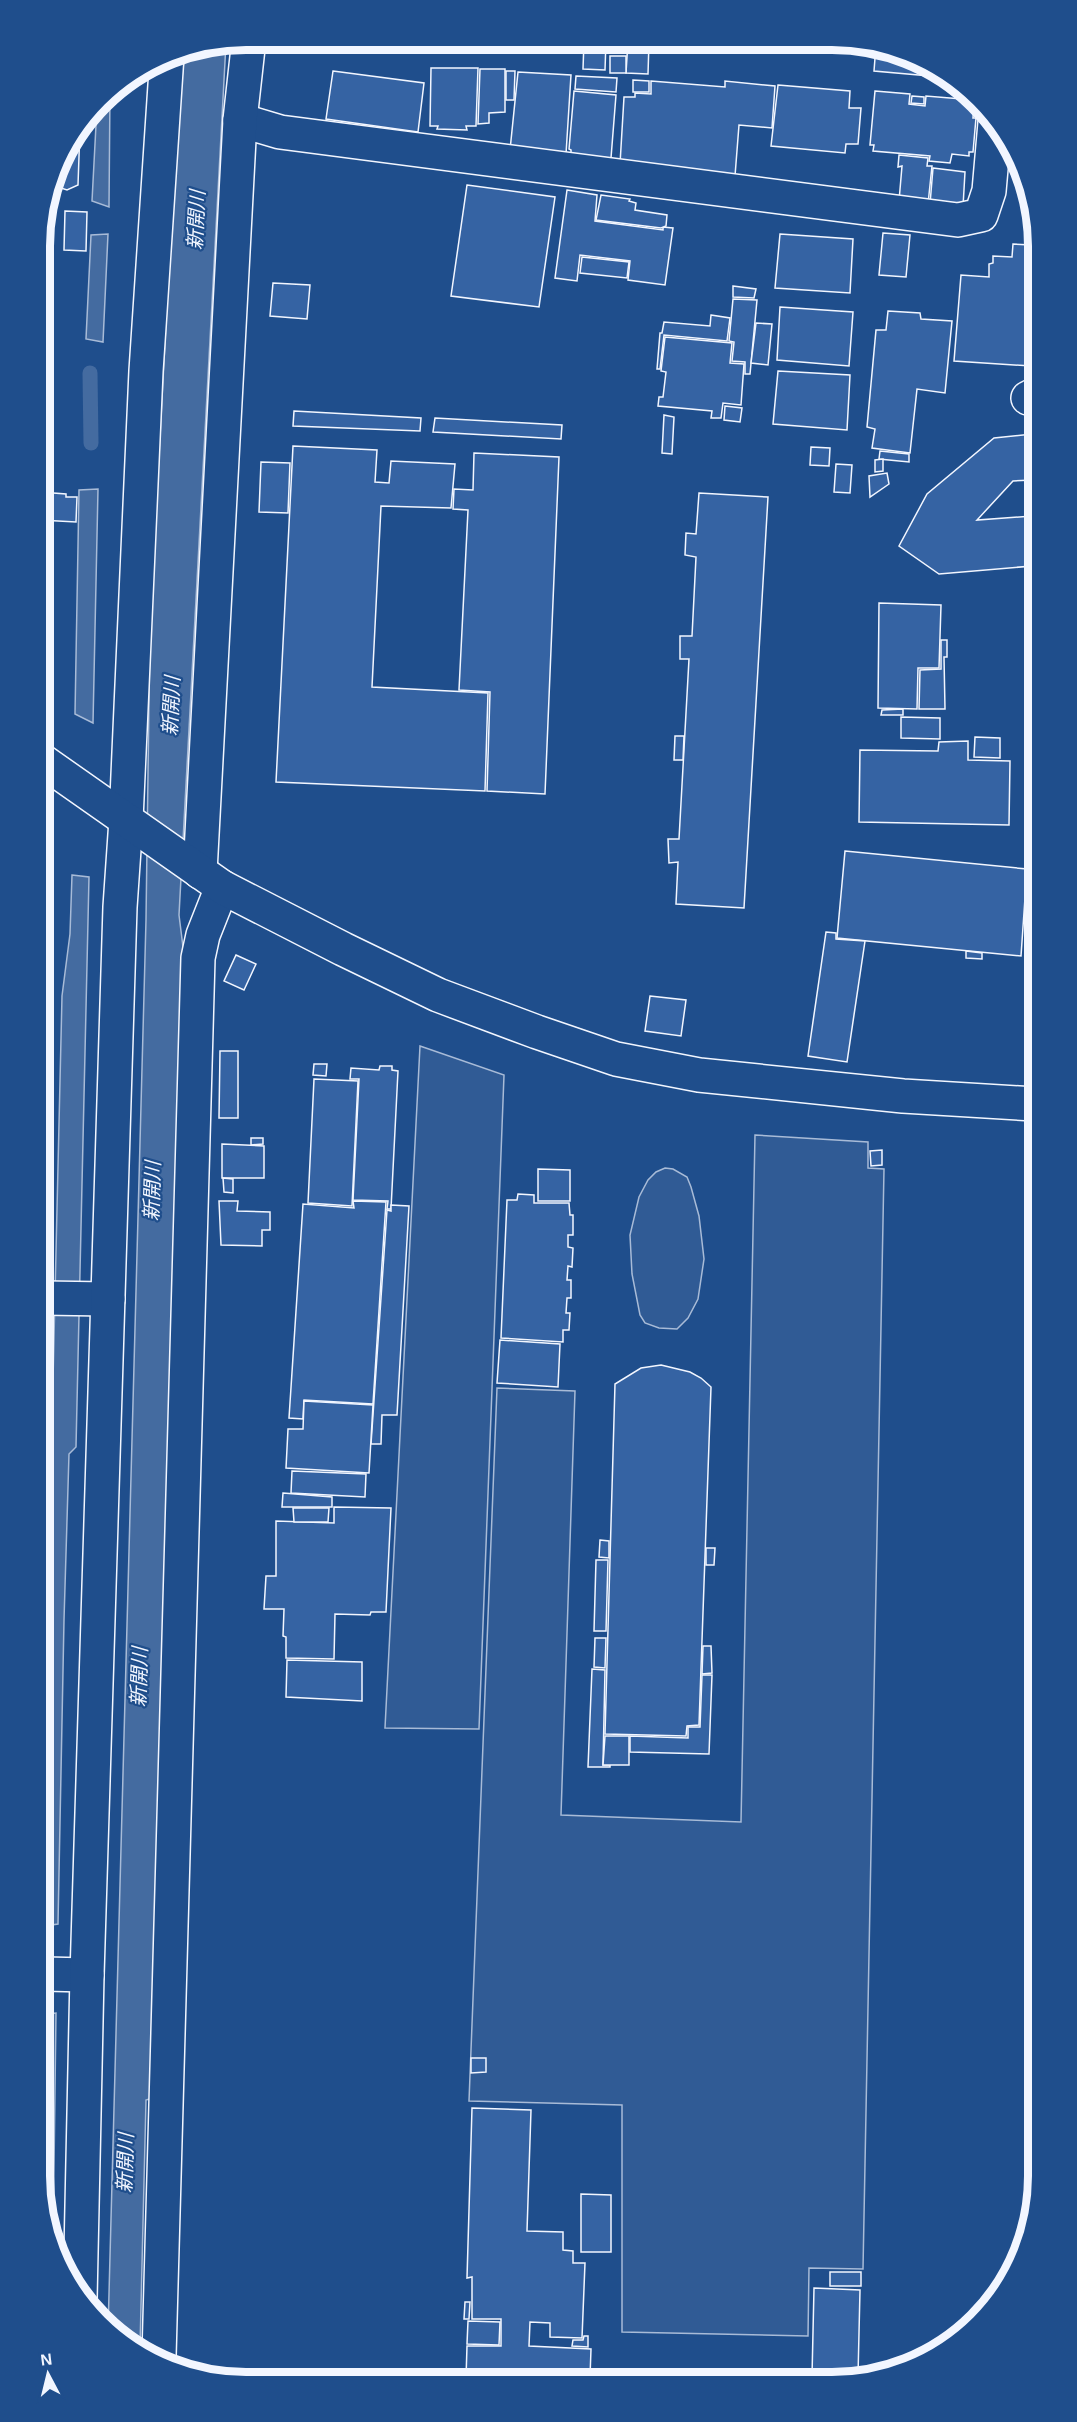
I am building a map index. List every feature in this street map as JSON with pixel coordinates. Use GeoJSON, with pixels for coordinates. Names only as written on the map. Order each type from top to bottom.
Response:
{"type":"FeatureCollection","features":[{"type":"Feature","properties":{"kind":"street"},"geometry":{"type":"LineString","coordinates":[[159,2352],[198,958],[203,935],[240,120],[248,50]]}},
{"type":"Feature","properties":{"kind":"street"},"geometry":{"type":"LineString","coordinates":[[80,2282],[87,1975],[120,908],[146,371],[166,66]]}},
{"type":"Feature","properties":{"kind":"street"},"geometry":{"type":"LineString","coordinates":[[240,120],[292,133],[958,220],[981,215],[990,190],[994,136]]}},
{"type":"Feature","properties":{"kind":"street"},"geometry":{"type":"LineString","coordinates":[[50,766],[204,875],[343,949],[438,995],[616,1059],[699,1075],[903,1096],[1028,1104]]}},
{"type":"Feature","properties":{"kind":"street"},"geometry":{"type":"LineString","coordinates":[[50,1298],[108,1299]]}},
{"type":"Feature","properties":{"kind":"street"},"geometry":{"type":"LineString","coordinates":[[50,1974],[87,1975]]}},
{"type":"Feature","properties":{"kind":"shaded area"},"geometry":{"type":"Polygon","coordinates":[[[420,1046],[504,1075],[479,1729],[385,1728],[420,1046]]]}},
{"type":"Feature","properties":{"kind":"shaded area"},"geometry":{"type":"Polygon","coordinates":[[[755,1135],[868,1142],[868,1168],[884,1169],[863,2269],[809,2268],[808,2336],[622,2332],[622,2105],[469,2101],[497,1388],[575,1391],[561,1815],[741,1822],[755,1135]]]}},
{"type":"Feature","properties":{"kind":"shaded area"},"geometry":{"type":"Polygon","coordinates":[[[665,1168],[673,1169],[687,1177],[699,1216],[704,1259],[698,1299],[688,1318],[677,1329],[659,1328],[645,1323],[640,1315],[632,1274],[630,1235],[639,1197],[648,1180],[656,1172],[665,1168]]]}},
{"type":"Feature","properties":{"kind":"water","name":"新開川"},"geometry":{"type":"Polygon","coordinates":[[[226,51],[179,915],[184,955],[159,2096],[146,2100],[140,2341],[108,2316],[146,920],[150,628],[176,132],[184,59],[226,51]]]}},
{"type":"Feature","properties":{"kind":"water"},"geometry":{"type":"Polygon","coordinates":[[[110,104],[109,207],[92,201],[96,118],[110,104]]]}},
{"type":"Feature","properties":{"kind":"water"},"geometry":{"type":"Polygon","coordinates":[[[108,234],[103,342],[86,339],[91,235],[108,234]]]}},
{"type":"Feature","properties":{"kind":"water"},"geometry":{"type":"Polygon","coordinates":[[[98,489],[93,723],[75,714],[79,490],[98,489]]]}},
{"type":"Feature","properties":{"kind":"water"},"geometry":{"type":"Polygon","coordinates":[[[72,875],[89,877],[76,1447],[69,1454],[58,1924],[50,1925],[50,1508],[62,996],[70,934],[72,875]]]}},
{"type":"Feature","properties":{"kind":"water"},"geometry":{"type":"Polygon","coordinates":[[[56,2013],[53,2214],[50,2177],[50,2014],[56,2013]]]}},
{"type":"Feature","properties":{"kind":"building"},"geometry":{"type":"Polygon","coordinates":[[[584,50],[606,50],[605,70],[583,69],[584,50]]]}},
{"type":"Feature","properties":{"kind":"building"},"geometry":{"type":"Polygon","coordinates":[[[627,50],[649,50],[648,74],[626,73],[627,50]]]}},
{"type":"Feature","properties":{"kind":"building"},"geometry":{"type":"Polygon","coordinates":[[[692,50],[692,53],[658,51],[692,50]]]}},
{"type":"Feature","properties":{"kind":"building"},"geometry":{"type":"Polygon","coordinates":[[[875,54],[895,60],[929,76],[874,71],[875,54]]]}},
{"type":"Feature","properties":{"kind":"building"},"geometry":{"type":"Polygon","coordinates":[[[610,56],[626,56],[626,73],[610,73],[610,56]]]}},
{"type":"Feature","properties":{"kind":"building"},"geometry":{"type":"Polygon","coordinates":[[[431,68],[478,68],[476,126],[466,126],[467,130],[437,129],[438,126],[430,126],[431,68]]]}},
{"type":"Feature","properties":{"kind":"building"},"geometry":{"type":"Polygon","coordinates":[[[480,69],[505,69],[505,112],[489,113],[489,123],[478,124],[480,69]]]}},
{"type":"Feature","properties":{"kind":"building"},"geometry":{"type":"Polygon","coordinates":[[[333,71],[424,83],[418,132],[326,119],[333,71]]]}},
{"type":"Feature","properties":{"kind":"building"},"geometry":{"type":"Polygon","coordinates":[[[506,71],[515,71],[514,100],[506,100],[506,71]]]}},
{"type":"Feature","properties":{"kind":"building"},"geometry":{"type":"Polygon","coordinates":[[[518,72],[571,75],[566,154],[510,150],[518,72]]]}},
{"type":"Feature","properties":{"kind":"building"},"geometry":{"type":"Polygon","coordinates":[[[576,76],[617,78],[616,92],[575,89],[576,76]]]}},
{"type":"Feature","properties":{"kind":"building"},"geometry":{"type":"Polygon","coordinates":[[[633,80],[649,81],[649,92],[633,92],[633,80]]]}},
{"type":"Feature","properties":{"kind":"building"},"geometry":{"type":"Polygon","coordinates":[[[651,81],[725,87],[725,81],[775,86],[772,128],[739,125],[735,176],[620,164],[624,97],[635,97],[635,93],[651,94],[651,81]]]}},
{"type":"Feature","properties":{"kind":"building"},"geometry":{"type":"Polygon","coordinates":[[[778,85],[850,91],[849,108],[861,108],[858,144],[846,144],[845,153],[771,146],[778,85]]]}},
{"type":"Feature","properties":{"kind":"building"},"geometry":{"type":"Polygon","coordinates":[[[574,91],[616,95],[611,158],[571,155],[569,149],[574,91]]]}},
{"type":"Feature","properties":{"kind":"building"},"geometry":{"type":"Polygon","coordinates":[[[875,91],[910,94],[909,104],[925,106],[926,96],[962,99],[973,110],[973,118],[976,118],[973,152],[969,152],[969,156],[952,154],[950,163],[929,161],[930,156],[873,151],[874,145],[870,145],[875,91]]]}},
{"type":"Feature","properties":{"kind":"building"},"geometry":{"type":"Polygon","coordinates":[[[912,96],[924,97],[924,104],[911,103],[912,96]]]}},
{"type":"Feature","properties":{"kind":"building"},"geometry":{"type":"Polygon","coordinates":[[[80,140],[78,185],[67,190],[58,187],[64,170],[80,140]]]}},
{"type":"Feature","properties":{"kind":"building"},"geometry":{"type":"Polygon","coordinates":[[[899,155],[928,158],[927,166],[932,166],[928,204],[899,201],[902,166],[898,167],[899,155]]]}},
{"type":"Feature","properties":{"kind":"building"},"geometry":{"type":"Polygon","coordinates":[[[933,168],[965,172],[963,207],[930,204],[933,168]]]}},
{"type":"Feature","properties":{"kind":"building"},"geometry":{"type":"Polygon","coordinates":[[[467,185],[555,197],[539,307],[451,296],[467,185]]]}},
{"type":"Feature","properties":{"kind":"building"},"geometry":{"type":"Polygon","coordinates":[[[567,190],[597,195],[595,221],[663,230],[663,227],[673,228],[665,285],[628,280],[630,261],[580,255],[577,281],[555,278],[567,190]]]}},
{"type":"Feature","properties":{"kind":"building"},"geometry":{"type":"Polygon","coordinates":[[[601,195],[630,199],[629,201],[636,203],[635,210],[667,215],[666,226],[661,228],[596,220],[601,195]]]}},
{"type":"Feature","properties":{"kind":"building"},"geometry":{"type":"Polygon","coordinates":[[[65,211],[87,212],[86,251],[64,250],[65,211]]]}},
{"type":"Feature","properties":{"kind":"building"},"geometry":{"type":"Polygon","coordinates":[[[883,233],[910,235],[906,277],[879,275],[883,233]]]}},
{"type":"Feature","properties":{"kind":"building"},"geometry":{"type":"Polygon","coordinates":[[[780,234],[853,239],[850,293],[775,288],[780,234]]]}},
{"type":"Feature","properties":{"kind":"building"},"geometry":{"type":"Polygon","coordinates":[[[1013,244],[1028,245],[1028,366],[954,361],[961,275],[989,277],[989,264],[993,263],[993,256],[1012,257],[1013,244]]]}},
{"type":"Feature","properties":{"kind":"building"},"geometry":{"type":"Polygon","coordinates":[[[582,257],[629,262],[627,278],[580,273],[582,257]]]}},
{"type":"Feature","properties":{"kind":"building"},"geometry":{"type":"Polygon","coordinates":[[[273,283],[310,285],[307,319],[270,316],[273,283]]]}},
{"type":"Feature","properties":{"kind":"building"},"geometry":{"type":"Polygon","coordinates":[[[733,286],[756,289],[754,298],[733,297],[733,286]]]}},
{"type":"Feature","properties":{"kind":"building"},"geometry":{"type":"Polygon","coordinates":[[[733,299],[757,300],[750,374],[745,374],[745,362],[732,361],[734,342],[729,341],[733,299]]]}},
{"type":"Feature","properties":{"kind":"building"},"geometry":{"type":"Polygon","coordinates":[[[780,307],[853,312],[849,366],[777,360],[780,307]]]}},
{"type":"Feature","properties":{"kind":"building"},"geometry":{"type":"Polygon","coordinates":[[[888,311],[920,313],[921,319],[952,321],[945,393],[917,389],[910,453],[872,448],[875,429],[867,427],[876,330],[886,330],[888,311]]]}},
{"type":"Feature","properties":{"kind":"building"},"geometry":{"type":"Polygon","coordinates":[[[711,315],[730,318],[727,341],[664,335],[660,369],[657,369],[660,333],[662,333],[664,322],[710,326],[711,315]]]}},
{"type":"Feature","properties":{"kind":"building"},"geometry":{"type":"Polygon","coordinates":[[[756,323],[772,324],[768,365],[751,363],[756,323]]]}},
{"type":"Feature","properties":{"kind":"building"},"geometry":{"type":"Polygon","coordinates":[[[665,337],[732,343],[730,363],[744,364],[741,405],[723,403],[721,418],[711,418],[712,411],[658,406],[659,397],[663,397],[666,372],[661,371],[665,337]]]}},
{"type":"Feature","properties":{"kind":"building"},"geometry":{"type":"Polygon","coordinates":[[[778,371],[850,375],[847,430],[773,424],[778,371]]]}},
{"type":"Feature","properties":{"kind":"building"},"geometry":{"type":"Polygon","coordinates":[[[725,406],[742,408],[740,422],[724,420],[725,406]]]}},
{"type":"Feature","properties":{"kind":"building"},"geometry":{"type":"Polygon","coordinates":[[[294,411],[421,418],[420,431],[293,426],[294,411]]]}},
{"type":"Feature","properties":{"kind":"building"},"geometry":{"type":"Polygon","coordinates":[[[664,415],[674,417],[672,454],[662,453],[664,415]]]}},
{"type":"Feature","properties":{"kind":"building"},"geometry":{"type":"Polygon","coordinates":[[[435,418],[562,425],[561,439],[433,432],[435,418]]]}},
{"type":"Feature","properties":{"kind":"building"},"geometry":{"type":"Polygon","coordinates":[[[1028,434],[1028,480],[1013,481],[977,520],[1028,516],[1028,566],[939,574],[899,546],[927,494],[994,438],[1028,434]]]}},
{"type":"Feature","properties":{"kind":"building"},"geometry":{"type":"Polygon","coordinates":[[[293,446],[377,450],[375,482],[389,483],[391,461],[455,464],[451,508],[381,506],[372,687],[488,693],[485,791],[276,782],[293,446]]]}},
{"type":"Feature","properties":{"kind":"building"},"geometry":{"type":"Polygon","coordinates":[[[811,447],[830,448],[829,466],[810,465],[811,447]]]}},
{"type":"Feature","properties":{"kind":"building"},"geometry":{"type":"Polygon","coordinates":[[[880,451],[909,454],[909,462],[879,459],[880,451]]]}},
{"type":"Feature","properties":{"kind":"building"},"geometry":{"type":"Polygon","coordinates":[[[474,453],[559,457],[545,794],[487,791],[490,692],[459,690],[468,510],[453,509],[454,489],[473,490],[474,453]]]}},
{"type":"Feature","properties":{"kind":"building"},"geometry":{"type":"Polygon","coordinates":[[[883,459],[883,471],[875,472],[875,460],[883,459]]]}},
{"type":"Feature","properties":{"kind":"building"},"geometry":{"type":"Polygon","coordinates":[[[261,462],[290,463],[288,513],[259,512],[261,462]]]}},
{"type":"Feature","properties":{"kind":"building"},"geometry":{"type":"Polygon","coordinates":[[[836,464],[852,465],[850,493],[834,492],[836,464]]]}},
{"type":"Feature","properties":{"kind":"building"},"geometry":{"type":"Polygon","coordinates":[[[887,473],[889,484],[870,497],[869,476],[887,473]]]}},
{"type":"Feature","properties":{"kind":"building"},"geometry":{"type":"Polygon","coordinates":[[[50,493],[77,497],[76,522],[50,521],[50,493]]]}},
{"type":"Feature","properties":{"kind":"building"},"geometry":{"type":"Polygon","coordinates":[[[699,493],[768,497],[744,908],[676,904],[678,862],[669,863],[668,839],[679,839],[689,659],[680,659],[680,636],[692,636],[696,557],[685,555],[686,533],[696,534],[699,493]]]}},
{"type":"Feature","properties":{"kind":"building"},"geometry":{"type":"Polygon","coordinates":[[[879,603],[941,605],[939,668],[918,668],[917,709],[878,708],[879,603]]]}},
{"type":"Feature","properties":{"kind":"building"},"geometry":{"type":"Polygon","coordinates":[[[941,640],[947,640],[947,657],[944,657],[945,709],[919,709],[920,670],[941,669],[941,640]]]}},
{"type":"Feature","properties":{"kind":"building"},"geometry":{"type":"Polygon","coordinates":[[[903,709],[903,715],[881,715],[882,710],[903,709]]]}},
{"type":"Feature","properties":{"kind":"building"},"geometry":{"type":"Polygon","coordinates":[[[901,717],[940,718],[940,739],[901,738],[901,717]]]}},
{"type":"Feature","properties":{"kind":"building"},"geometry":{"type":"Polygon","coordinates":[[[675,736],[684,736],[683,760],[674,760],[675,736]]]}},
{"type":"Feature","properties":{"kind":"building"},"geometry":{"type":"Polygon","coordinates":[[[975,737],[1000,738],[1000,758],[974,757],[975,737]]]}},
{"type":"Feature","properties":{"kind":"building"},"geometry":{"type":"Polygon","coordinates":[[[968,741],[968,760],[1010,761],[1009,825],[859,822],[860,750],[938,751],[939,742],[968,741]]]}},
{"type":"Feature","properties":{"kind":"building"},"geometry":{"type":"Polygon","coordinates":[[[845,851],[1027,869],[1021,956],[837,938],[845,851]]]}},
{"type":"Feature","properties":{"kind":"building"},"geometry":{"type":"Polygon","coordinates":[[[826,932],[836,933],[836,939],[865,941],[847,1062],[808,1056],[826,932]]]}},
{"type":"Feature","properties":{"kind":"building"},"geometry":{"type":"Polygon","coordinates":[[[966,951],[982,953],[982,959],[966,958],[966,951]]]}},
{"type":"Feature","properties":{"kind":"building"},"geometry":{"type":"Polygon","coordinates":[[[236,955],[256,964],[244,990],[224,981],[236,955]]]}},
{"type":"Feature","properties":{"kind":"building"},"geometry":{"type":"Polygon","coordinates":[[[650,996],[686,1000],[681,1036],[645,1031],[650,996]]]}},
{"type":"Feature","properties":{"kind":"building"},"geometry":{"type":"Polygon","coordinates":[[[220,1051],[238,1051],[238,1118],[219,1118],[220,1051]]]}},
{"type":"Feature","properties":{"kind":"building"},"geometry":{"type":"Polygon","coordinates":[[[314,1064],[327,1064],[326,1076],[313,1075],[314,1064]]]}},
{"type":"Feature","properties":{"kind":"building"},"geometry":{"type":"Polygon","coordinates":[[[380,1066],[392,1066],[392,1070],[398,1071],[391,1209],[387,1209],[388,1201],[353,1200],[359,1079],[350,1079],[351,1068],[379,1070],[380,1066]]]}},
{"type":"Feature","properties":{"kind":"building"},"geometry":{"type":"Polygon","coordinates":[[[314,1079],[358,1081],[352,1206],[308,1203],[314,1079]]]}},
{"type":"Feature","properties":{"kind":"building"},"geometry":{"type":"Polygon","coordinates":[[[251,1138],[263,1138],[263,1144],[251,1145],[251,1138]]]}},
{"type":"Feature","properties":{"kind":"building"},"geometry":{"type":"Polygon","coordinates":[[[222,1144],[264,1146],[264,1178],[222,1178],[222,1144]]]}},
{"type":"Feature","properties":{"kind":"building"},"geometry":{"type":"Polygon","coordinates":[[[882,1150],[882,1165],[871,1166],[870,1151],[882,1150]]]}},
{"type":"Feature","properties":{"kind":"building"},"geometry":{"type":"Polygon","coordinates":[[[538,1169],[570,1170],[570,1201],[538,1201],[538,1169]]]}},
{"type":"Feature","properties":{"kind":"building"},"geometry":{"type":"Polygon","coordinates":[[[223,1178],[233,1179],[233,1193],[224,1192],[223,1178]]]}},
{"type":"Feature","properties":{"kind":"building"},"geometry":{"type":"Polygon","coordinates":[[[518,1194],[534,1195],[534,1203],[569,1203],[570,1215],[573,1215],[573,1235],[568,1235],[568,1247],[573,1248],[572,1267],[568,1266],[567,1280],[571,1280],[571,1298],[567,1298],[566,1313],[570,1313],[569,1330],[563,1330],[563,1342],[501,1338],[507,1200],[517,1200],[518,1194]]]}},
{"type":"Feature","properties":{"kind":"building"},"geometry":{"type":"Polygon","coordinates":[[[219,1201],[238,1201],[237,1211],[270,1212],[270,1230],[262,1230],[262,1246],[221,1245],[219,1201]]]}},
{"type":"Feature","properties":{"kind":"building"},"geometry":{"type":"Polygon","coordinates":[[[353,1201],[386,1202],[373,1404],[304,1400],[303,1419],[289,1418],[303,1204],[354,1208],[353,1201]]]}},
{"type":"Feature","properties":{"kind":"building"},"geometry":{"type":"Polygon","coordinates":[[[391,1205],[409,1206],[397,1415],[382,1415],[381,1444],[371,1444],[387,1210],[391,1211],[391,1205]]]}},
{"type":"Feature","properties":{"kind":"building"},"geometry":{"type":"Polygon","coordinates":[[[500,1340],[560,1344],[558,1387],[497,1383],[500,1340]]]}},
{"type":"Feature","properties":{"kind":"building"},"geometry":{"type":"Polygon","coordinates":[[[661,1365],[690,1372],[711,1387],[699,1725],[687,1726],[686,1736],[605,1734],[615,1384],[641,1368],[661,1365]]]}},
{"type":"Feature","properties":{"kind":"building"},"geometry":{"type":"Polygon","coordinates":[[[304,1401],[373,1405],[369,1473],[286,1468],[288,1429],[303,1429],[304,1401]]]}},
{"type":"Feature","properties":{"kind":"building"},"geometry":{"type":"Polygon","coordinates":[[[292,1471],[366,1474],[365,1497],[291,1493],[292,1471]]]}},
{"type":"Feature","properties":{"kind":"building"},"geometry":{"type":"Polygon","coordinates":[[[283,1493],[332,1497],[332,1507],[282,1507],[283,1493]]]}},
{"type":"Feature","properties":{"kind":"building"},"geometry":{"type":"Polygon","coordinates":[[[334,1507],[391,1508],[386,1612],[371,1612],[370,1615],[335,1614],[334,1659],[286,1658],[286,1637],[283,1636],[284,1609],[264,1609],[266,1576],[276,1576],[276,1521],[334,1523],[334,1507]]]}},
{"type":"Feature","properties":{"kind":"building"},"geometry":{"type":"Polygon","coordinates":[[[293,1508],[329,1508],[328,1522],[294,1522],[293,1508]]]}},
{"type":"Feature","properties":{"kind":"building"},"geometry":{"type":"Polygon","coordinates":[[[600,1540],[609,1541],[609,1558],[599,1557],[600,1540]]]}},
{"type":"Feature","properties":{"kind":"building"},"geometry":{"type":"Polygon","coordinates":[[[706,1548],[715,1548],[714,1565],[706,1565],[706,1548]]]}},
{"type":"Feature","properties":{"kind":"building"},"geometry":{"type":"Polygon","coordinates":[[[596,1560],[608,1560],[606,1631],[594,1631],[596,1560]]]}},
{"type":"Feature","properties":{"kind":"building"},"geometry":{"type":"Polygon","coordinates":[[[595,1638],[606,1638],[605,1668],[594,1667],[595,1638]]]}},
{"type":"Feature","properties":{"kind":"building"},"geometry":{"type":"Polygon","coordinates":[[[703,1646],[711,1646],[712,1673],[702,1674],[703,1646]]]}},
{"type":"Feature","properties":{"kind":"building"},"geometry":{"type":"Polygon","coordinates":[[[287,1660],[362,1662],[362,1701],[286,1697],[287,1660]]]}},
{"type":"Feature","properties":{"kind":"building"},"geometry":{"type":"Polygon","coordinates":[[[592,1669],[605,1670],[603,1765],[610,1765],[610,1767],[588,1767],[592,1669]]]}},
{"type":"Feature","properties":{"kind":"building"},"geometry":{"type":"Polygon","coordinates":[[[702,1675],[712,1675],[709,1754],[630,1752],[630,1736],[688,1738],[688,1727],[700,1727],[702,1675]]]}},
{"type":"Feature","properties":{"kind":"building"},"geometry":{"type":"Polygon","coordinates":[[[605,1736],[629,1736],[629,1765],[603,1765],[605,1736]]]}},
{"type":"Feature","properties":{"kind":"building"},"geometry":{"type":"Polygon","coordinates":[[[471,2058],[486,2058],[486,2072],[471,2073],[471,2058]]]}},
{"type":"Feature","properties":{"kind":"building"},"geometry":{"type":"Polygon","coordinates":[[[472,2108],[531,2110],[527,2231],[563,2232],[563,2250],[573,2251],[573,2263],[585,2263],[582,2338],[550,2337],[550,2323],[530,2322],[529,2346],[591,2349],[590,2372],[466,2372],[467,2346],[501,2346],[501,2319],[472,2319],[472,2277],[467,2278],[472,2108]]]}},
{"type":"Feature","properties":{"kind":"building"},"geometry":{"type":"Polygon","coordinates":[[[581,2194],[611,2195],[611,2252],[581,2252],[581,2194]]]}},
{"type":"Feature","properties":{"kind":"building"},"geometry":{"type":"Polygon","coordinates":[[[830,2272],[861,2272],[861,2286],[830,2286],[830,2272]]]}},
{"type":"Feature","properties":{"kind":"building"},"geometry":{"type":"Polygon","coordinates":[[[814,2288],[860,2290],[858,2371],[812,2372],[814,2288]]]}},
{"type":"Feature","properties":{"kind":"building"},"geometry":{"type":"Polygon","coordinates":[[[465,2302],[470,2302],[469,2319],[464,2319],[465,2302]]]}},
{"type":"Feature","properties":{"kind":"building"},"geometry":{"type":"Polygon","coordinates":[[[468,2321],[500,2322],[499,2345],[467,2344],[468,2321]]]}},
{"type":"Feature","properties":{"kind":"building"},"geometry":{"type":"Polygon","coordinates":[[[584,2336],[588,2336],[588,2347],[572,2346],[573,2340],[583,2340],[584,2336]]]}},
{"type":"Feature","properties":{"kind":"building"},"geometry":{"type":"Polygon","coordinates":[[[598,2369],[619,2370],[619,2372],[598,2372],[598,2369]]]}},
{"type":"Feature","properties":{"kind":"waterway"},"geometry":{"type":"LineString","coordinates":[[90,373],[91,443]]}}]}
